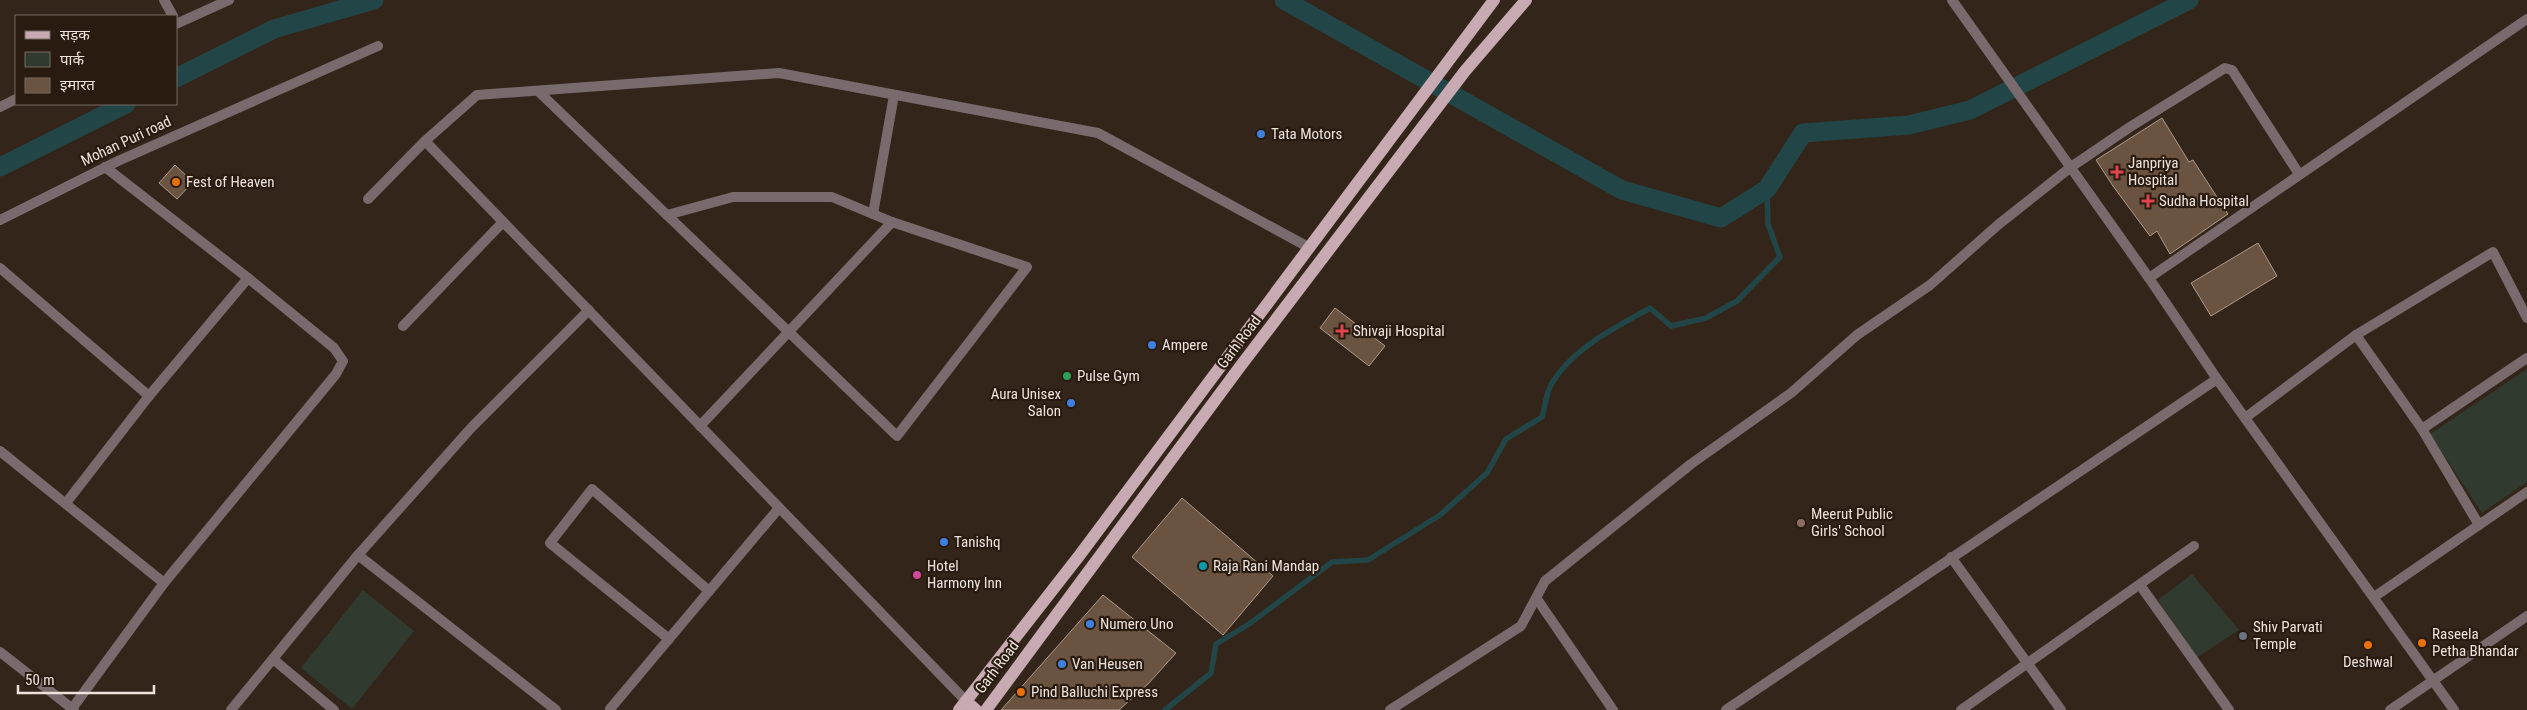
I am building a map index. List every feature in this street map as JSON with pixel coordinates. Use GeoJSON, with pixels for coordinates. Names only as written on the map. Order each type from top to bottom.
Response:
{"type":"FeatureCollection","features":[{"type":"Feature","properties":{"kind":"main road","name":"Garh Road"},"geometry":{"type":"LineString","coordinates":[[963,706],[1052,592],[1494,0]]}},
{"type":"Feature","properties":{"kind":"main road","name":"Garh Road"},"geometry":{"type":"LineString","coordinates":[[986,710],[1239,368],[1465,71],[1526,0]]}},
{"type":"Feature","properties":{"kind":"main road"},"geometry":{"type":"LineString","coordinates":[[1226,360],[1239,368]]}},
{"type":"Feature","properties":{"kind":"main road"},"geometry":{"type":"LineString","coordinates":[[1052,592],[1066,602]]}},
{"type":"Feature","properties":{"kind":"main road"},"geometry":{"type":"LineString","coordinates":[[963,706],[976,710]]}},
{"type":"Feature","properties":{"kind":"street"},"geometry":{"type":"LineString","coordinates":[[164,0],[173,15]]}},
{"type":"Feature","properties":{"kind":"street"},"geometry":{"type":"LineString","coordinates":[[178,20],[229,0]]}},
{"type":"Feature","properties":{"kind":"street"},"geometry":{"type":"LineString","coordinates":[[1952,0],[2149,278],[2217,379],[2454,710]]}},
{"type":"Feature","properties":{"kind":"street"},"geometry":{"type":"LineString","coordinates":[[2149,278],[2527,19]]}},
{"type":"Feature","properties":{"kind":"street","name":"Mohan Puri road"},"geometry":{"type":"LineString","coordinates":[[0,220],[105,167],[378,46]]}},
{"type":"Feature","properties":{"kind":"street"},"geometry":{"type":"LineString","coordinates":[[1390,710],[1521,626],[1545,581],[1691,464],[1791,393],[1858,335],[1930,285],[1999,224],[2071,167],[2138,122],[2225,68],[2232,70],[2245,87],[2299,174]]}},
{"type":"Feature","properties":{"kind":"street"},"geometry":{"type":"LineString","coordinates":[[368,199],[425,140],[477,95],[779,73],[1098,133],[1310,248]]}},
{"type":"Feature","properties":{"kind":"street"},"geometry":{"type":"LineString","coordinates":[[538,91],[896,436],[1027,267],[892,222],[832,197],[733,197],[667,215]]}},
{"type":"Feature","properties":{"kind":"street"},"geometry":{"type":"LineString","coordinates":[[873,214],[894,95]]}},
{"type":"Feature","properties":{"kind":"street"},"geometry":{"type":"LineString","coordinates":[[0,107],[15,100]]}},
{"type":"Feature","properties":{"kind":"street"},"geometry":{"type":"LineString","coordinates":[[425,140],[779,508],[963,706]]}},
{"type":"Feature","properties":{"kind":"street"},"geometry":{"type":"LineString","coordinates":[[0,652],[72,710],[164,583],[336,374],[343,361],[334,348],[248,278],[105,167]]}},
{"type":"Feature","properties":{"kind":"street"},"geometry":{"type":"LineString","coordinates":[[403,326],[504,222]]}},
{"type":"Feature","properties":{"kind":"street"},"geometry":{"type":"LineString","coordinates":[[700,426],[892,222]]}},
{"type":"Feature","properties":{"kind":"street"},"geometry":{"type":"LineString","coordinates":[[2245,418],[2356,335],[2493,252],[2527,318]]}},
{"type":"Feature","properties":{"kind":"street"},"geometry":{"type":"LineString","coordinates":[[0,268],[149,396]]}},
{"type":"Feature","properties":{"kind":"street"},"geometry":{"type":"LineString","coordinates":[[66,503],[149,396],[248,278]]}},
{"type":"Feature","properties":{"kind":"street"},"geometry":{"type":"LineString","coordinates":[[231,710],[358,556],[471,428],[589,310]]}},
{"type":"Feature","properties":{"kind":"street"},"geometry":{"type":"LineString","coordinates":[[2356,335],[2422,429],[2479,525]]}},
{"type":"Feature","properties":{"kind":"street"},"geometry":{"type":"LineString","coordinates":[[2422,429],[2527,358]]}},
{"type":"Feature","properties":{"kind":"street"},"geometry":{"type":"LineString","coordinates":[[1726,710],[2217,379]]}},
{"type":"Feature","properties":{"kind":"street"},"geometry":{"type":"LineString","coordinates":[[0,451],[164,583]]}},
{"type":"Feature","properties":{"kind":"street"},"geometry":{"type":"LineString","coordinates":[[669,639],[550,543],[592,489],[709,591]]}},
{"type":"Feature","properties":{"kind":"street"},"geometry":{"type":"LineString","coordinates":[[2374,596],[2527,492]]}},
{"type":"Feature","properties":{"kind":"street"},"geometry":{"type":"LineString","coordinates":[[610,709],[779,508]]}},
{"type":"Feature","properties":{"kind":"street"},"geometry":{"type":"LineString","coordinates":[[1962,710],[2194,546]]}},
{"type":"Feature","properties":{"kind":"street"},"geometry":{"type":"LineString","coordinates":[[358,556],[556,710]]}},
{"type":"Feature","properties":{"kind":"street"},"geometry":{"type":"LineString","coordinates":[[1951,557],[2061,710]]}},
{"type":"Feature","properties":{"kind":"street"},"geometry":{"type":"LineString","coordinates":[[2140,585],[2229,710]]}},
{"type":"Feature","properties":{"kind":"street"},"geometry":{"type":"LineString","coordinates":[[1537,599],[1612,710]]}},
{"type":"Feature","properties":{"kind":"street"},"geometry":{"type":"LineString","coordinates":[[2390,710],[2527,616]]}},
{"type":"Feature","properties":{"kind":"street"},"geometry":{"type":"LineString","coordinates":[[273,659],[334,710]]}},
{"type":"Feature","properties":{"kind":"green space"},"geometry":{"type":"Polygon","coordinates":[[[2527,369],[2527,482],[2482,513],[2430,434],[2527,369]]]}},
{"type":"Feature","properties":{"kind":"green space"},"geometry":{"type":"Polygon","coordinates":[[[2192,574],[2239,630],[2196,658],[2158,600],[2192,574]]]}},
{"type":"Feature","properties":{"kind":"green space"},"geometry":{"type":"Polygon","coordinates":[[[363,590],[414,631],[352,709],[301,668],[363,590]]]}},
{"type":"Feature","properties":{"kind":"building"},"geometry":{"type":"Polygon","coordinates":[[[2162,118],[2189,162],[2193,160],[2228,214],[2170,254],[2157,231],[2150,236],[2096,160],[2162,118]]]}},
{"type":"Feature","properties":{"kind":"building","name":"Fest of Heaven"},"geometry":{"type":"Polygon","coordinates":[[[175,165],[193,182],[177,199],[159,183],[175,165]]]}},
{"type":"Feature","properties":{"kind":"building"},"geometry":{"type":"Polygon","coordinates":[[[2258,243],[2277,276],[2211,316],[2191,283],[2258,243]]]}},
{"type":"Feature","properties":{"kind":"building"},"geometry":{"type":"Polygon","coordinates":[[[1335,308],[1385,346],[1369,366],[1320,328],[1335,308]]]}},
{"type":"Feature","properties":{"kind":"building","name":"Raja Rani Mandap"},"geometry":{"type":"Polygon","coordinates":[[[1182,498],[1273,576],[1223,635],[1132,557],[1182,498]]]}},
{"type":"Feature","properties":{"kind":"building"},"geometry":{"type":"Polygon","coordinates":[[[1103,595],[1176,653],[1148,684],[1119,710],[1001,710],[1103,595]]]}},
{"type":"Feature","properties":{"kind":"waterway"},"geometry":{"type":"LineString","coordinates":[[178,77],[274,29],[374,0]]}},
{"type":"Feature","properties":{"kind":"waterway"},"geometry":{"type":"LineString","coordinates":[[1284,0],[1622,190],[1721,218],[1767,189],[1803,133],[1909,125],[1970,110],[2189,0]]}},
{"type":"Feature","properties":{"kind":"waterway"},"geometry":{"type":"LineString","coordinates":[[0,167],[124,105]]}},
{"type":"Feature","properties":{"kind":"waterway"},"geometry":{"type":"LineString","coordinates":[[1165,710],[1211,673],[1216,644],[1249,624],[1332,562],[1368,560],[1440,515],[1487,473],[1506,439],[1542,417],[1552,383],[1571,359],[1583,349],[1609,331],[1650,308],[1671,326],[1706,318],[1737,301],[1780,257],[1768,224],[1767,189]]}},
{"type":"Feature","properties":{"kind":"place","name":"Tata Motors"},"geometry":{"type":"Point","coordinates":[1261,134]}},
{"type":"Feature","properties":{"kind":"place","name":"Janpriya Hospital"},"geometry":{"type":"Point","coordinates":[2117,172]}},
{"type":"Feature","properties":{"kind":"place","name":"Fest of Heaven"},"geometry":{"type":"Point","coordinates":[176,182]}},
{"type":"Feature","properties":{"kind":"place","name":"Sudha Hospital"},"geometry":{"type":"Point","coordinates":[2148,201]}},
{"type":"Feature","properties":{"kind":"place","name":"Shivaji Hospital"},"geometry":{"type":"Point","coordinates":[1342,331]}},
{"type":"Feature","properties":{"kind":"place","name":"Ampere"},"geometry":{"type":"Point","coordinates":[1152,345]}},
{"type":"Feature","properties":{"kind":"place","name":"Pulse Gym"},"geometry":{"type":"Point","coordinates":[1067,376]}},
{"type":"Feature","properties":{"kind":"place","name":"Aura Unisex Salon"},"geometry":{"type":"Point","coordinates":[1071,403]}},
{"type":"Feature","properties":{"kind":"place","name":"Meerut Public Girls' School"},"geometry":{"type":"Point","coordinates":[1801,523]}},
{"type":"Feature","properties":{"kind":"place","name":"Tanishq"},"geometry":{"type":"Point","coordinates":[944,542]}},
{"type":"Feature","properties":{"kind":"place","name":"Raja Rani Mandap"},"geometry":{"type":"Point","coordinates":[1203,566]}},
{"type":"Feature","properties":{"kind":"place","name":"Hotel Harmony Inn"},"geometry":{"type":"Point","coordinates":[917,575]}},
{"type":"Feature","properties":{"kind":"place","name":"Numero Uno"},"geometry":{"type":"Point","coordinates":[1090,624]}},
{"type":"Feature","properties":{"kind":"place","name":"Shiv Parvati Temple"},"geometry":{"type":"Point","coordinates":[2243,636]}},
{"type":"Feature","properties":{"kind":"place","name":"Raseela Petha Bhandar"},"geometry":{"type":"Point","coordinates":[2422,643]}},
{"type":"Feature","properties":{"kind":"place","name":"Deshwal"},"geometry":{"type":"Point","coordinates":[2368,645]}},
{"type":"Feature","properties":{"kind":"place","name":"Van Heusen"},"geometry":{"type":"Point","coordinates":[1062,664]}},
{"type":"Feature","properties":{"kind":"place","name":"Pind Balluchi Express"},"geometry":{"type":"Point","coordinates":[1021,692]}}]}
